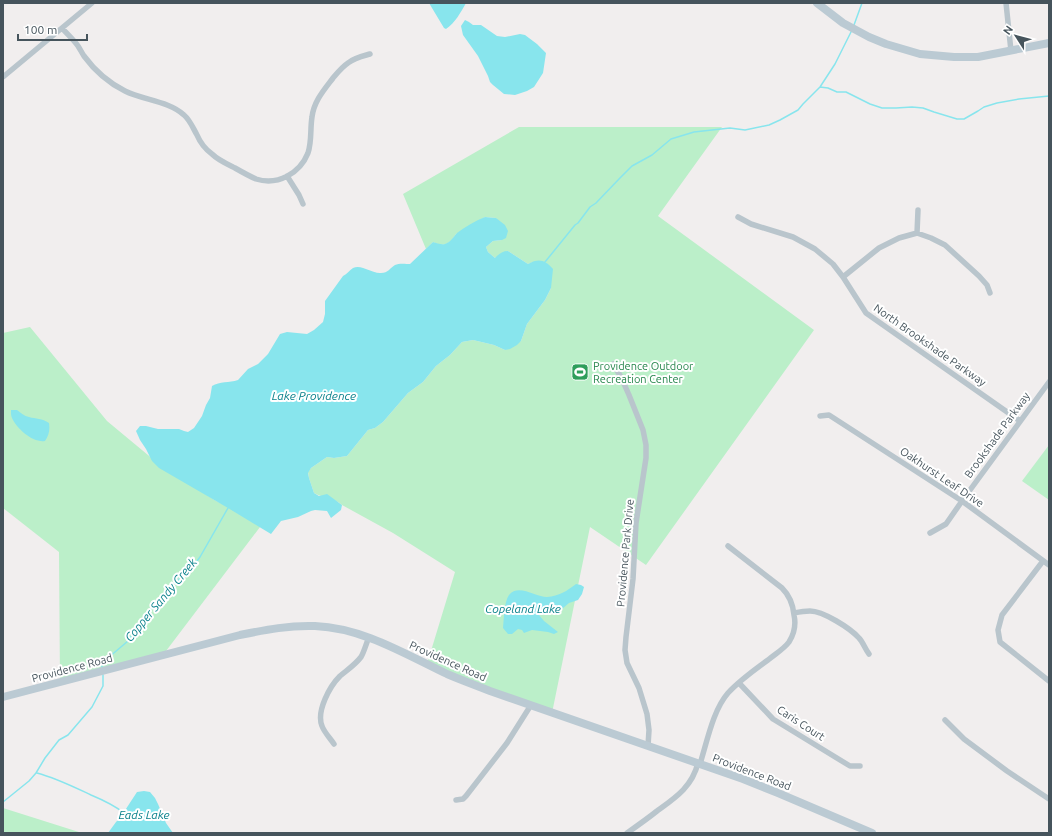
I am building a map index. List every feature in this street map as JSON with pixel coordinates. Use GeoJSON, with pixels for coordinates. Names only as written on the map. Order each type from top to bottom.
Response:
{"type":"FeatureCollection","features":[{"type":"Feature","properties":{"kind":"street"},"geometry":{"type":"LineString","coordinates":[[3,77],[92,3]]}},
{"type":"Feature","properties":{"kind":"street"},"geometry":{"type":"LineString","coordinates":[[817,3],[853,29],[880,42],[902,50],[920,54],[954,57],[978,57],[1049,43]]}},
{"type":"Feature","properties":{"kind":"street"},"geometry":{"type":"LineString","coordinates":[[1006,3],[1011,51]]}},
{"type":"Feature","properties":{"kind":"street"},"geometry":{"type":"LineString","coordinates":[[62,28],[78,46],[84,56],[103,76],[132,94],[155,101],[184,115],[189,120],[205,148],[215,157],[257,179],[271,181],[278,180],[296,170],[307,153],[310,144],[311,118],[318,98],[323,91],[347,63],[370,54]]}},
{"type":"Feature","properties":{"kind":"street"},"geometry":{"type":"LineString","coordinates":[[287,176],[303,204]]}},
{"type":"Feature","properties":{"kind":"street"},"geometry":{"type":"LineString","coordinates":[[918,210],[918,233]]}},
{"type":"Feature","properties":{"kind":"street","name":"North Brookshade Parkway"},"geometry":{"type":"LineString","coordinates":[[738,217],[751,224],[793,237],[815,248],[833,264],[866,313],[1020,421]]}},
{"type":"Feature","properties":{"kind":"street"},"geometry":{"type":"LineString","coordinates":[[843,277],[879,248],[898,238],[918,233],[945,245],[979,276],[987,285],[990,293]]}},
{"type":"Feature","properties":{"kind":"street","name":"Providence Park Drive"},"geometry":{"type":"LineString","coordinates":[[613,364],[629,395],[643,430],[646,445],[646,458],[636,523],[633,579],[625,650],[627,663],[639,688],[647,714],[649,730],[648,746]]}},
{"type":"Feature","properties":{"kind":"street","name":"Brookshade Parkway"},"geometry":{"type":"LineString","coordinates":[[930,533],[946,524],[1049,382]]}},
{"type":"Feature","properties":{"kind":"street","name":"Oakhurst Leaf Drive"},"geometry":{"type":"LineString","coordinates":[[820,416],[829,415],[962,501],[1049,565]]}},
{"type":"Feature","properties":{"kind":"street"},"geometry":{"type":"LineString","coordinates":[[627,833],[679,794],[693,778],[718,709],[728,694],[739,682],[783,648],[790,641],[794,632],[795,621],[793,606],[787,594],[782,588],[728,546]]}},
{"type":"Feature","properties":{"kind":"street"},"geometry":{"type":"LineString","coordinates":[[1043,561],[1002,615],[998,630],[1000,642],[1049,681]]}},
{"type":"Feature","properties":{"kind":"street"},"geometry":{"type":"LineString","coordinates":[[794,613],[810,611],[827,615],[858,637],[869,654]]}},
{"type":"Feature","properties":{"kind":"street","name":"Providence Road"},"geometry":{"type":"LineString","coordinates":[[3,697],[272,628],[300,626],[333,628],[349,631],[384,643],[463,681],[743,779],[872,833]]}},
{"type":"Feature","properties":{"kind":"street"},"geometry":{"type":"LineString","coordinates":[[334,744],[321,724],[320,720],[322,709],[329,690],[339,677],[352,667],[362,655],[369,637]]}},
{"type":"Feature","properties":{"kind":"street","name":"Caris Court"},"geometry":{"type":"LineString","coordinates":[[739,682],[773,719],[850,766],[860,766]]}},
{"type":"Feature","properties":{"kind":"street"},"geometry":{"type":"LineString","coordinates":[[456,800],[466,796],[507,743],[532,705]]}},
{"type":"Feature","properties":{"kind":"street"},"geometry":{"type":"LineString","coordinates":[[945,720],[964,739],[1007,771],[1049,799]]}},
{"type":"Feature","properties":{"kind":"green space"},"geometry":{"type":"Polygon","coordinates":[[[519,127],[722,127],[658,216],[814,330],[646,565],[590,527],[552,713],[427,664],[455,572],[393,533],[336,501],[314,493],[308,472],[311,468],[327,457],[334,458],[347,456],[368,430],[375,428],[383,422],[408,393],[423,382],[436,366],[450,355],[462,342],[473,340],[494,345],[505,350],[521,341],[527,324],[545,300],[551,288],[533,262],[528,264],[508,251],[495,258],[488,252],[486,247],[493,241],[502,240],[496,218],[485,217],[456,234],[451,241],[446,244],[440,245],[433,242],[426,249],[403,194],[519,127]]]}},
{"type":"Feature","properties":{"kind":"green space"},"geometry":{"type":"Polygon","coordinates":[[[30,327],[107,421],[160,465],[216,501],[263,523],[166,651],[60,683],[59,552],[3,508],[3,333],[30,327]]]}},
{"type":"Feature","properties":{"kind":"green space"},"geometry":{"type":"Polygon","coordinates":[[[1049,445],[1049,500],[1022,481],[1049,445]]]}},
{"type":"Feature","properties":{"kind":"green space"},"geometry":{"type":"Polygon","coordinates":[[[3,808],[82,833],[3,833],[3,808]]]}},
{"type":"Feature","properties":{"kind":"water"},"geometry":{"type":"Polygon","coordinates":[[[429,3],[466,3],[455,21],[446,29],[429,3]]]}},
{"type":"Feature","properties":{"kind":"water"},"geometry":{"type":"Polygon","coordinates":[[[465,20],[473,25],[481,25],[497,36],[505,37],[520,34],[525,35],[537,44],[546,53],[543,73],[534,87],[515,95],[504,94],[493,85],[490,82],[478,56],[463,35],[461,26],[465,20]]]}},
{"type":"Feature","properties":{"kind":"water","name":"Lake Providence"},"geometry":{"type":"Polygon","coordinates":[[[485,217],[496,218],[505,225],[508,231],[506,238],[493,241],[486,247],[488,252],[495,258],[502,252],[508,251],[528,264],[535,261],[542,261],[553,269],[551,288],[545,300],[527,324],[521,341],[517,345],[505,350],[494,345],[473,340],[462,342],[450,355],[436,366],[423,382],[408,393],[383,422],[375,428],[368,430],[347,456],[334,458],[327,457],[311,468],[308,473],[314,493],[319,496],[327,494],[342,505],[341,510],[331,518],[327,511],[311,511],[298,517],[281,521],[271,534],[159,468],[152,461],[136,431],[140,426],[158,429],[179,429],[188,432],[194,428],[202,416],[210,398],[212,386],[218,383],[238,380],[248,369],[258,364],[268,354],[280,334],[287,332],[307,334],[314,330],[323,322],[325,314],[325,301],[343,276],[353,268],[360,267],[374,272],[383,273],[397,264],[410,264],[433,242],[445,244],[457,233],[485,217]]]}},
{"type":"Feature","properties":{"kind":"water"},"geometry":{"type":"Polygon","coordinates":[[[11,410],[17,410],[26,416],[41,419],[49,423],[49,432],[45,441],[35,440],[21,431],[12,418],[11,410]]]}},
{"type":"Feature","properties":{"kind":"water","name":"Copeland Lake"},"geometry":{"type":"Polygon","coordinates":[[[576,584],[584,587],[578,600],[569,603],[562,609],[539,615],[558,632],[554,634],[532,630],[524,633],[522,630],[518,629],[512,634],[508,634],[503,628],[504,611],[507,598],[513,592],[522,590],[547,597],[555,596],[563,593],[576,584]]]}},
{"type":"Feature","properties":{"kind":"water","name":"Eads Lake"},"geometry":{"type":"Polygon","coordinates":[[[137,792],[150,792],[155,798],[166,823],[173,833],[108,833],[137,792]]]}},
{"type":"Feature","properties":{"kind":"waterway","name":"Copper Sandy Creek"},"geometry":{"type":"LineString","coordinates":[[854,25],[862,3]]}},
{"type":"Feature","properties":{"kind":"waterway","name":"Copper Sandy Creek"},"geometry":{"type":"LineString","coordinates":[[545,262],[590,207],[596,203],[632,166],[652,155],[671,139],[694,132],[730,128],[745,130],[769,125],[798,110],[820,87],[835,64],[852,30]]}},
{"type":"Feature","properties":{"kind":"waterway"},"geometry":{"type":"LineString","coordinates":[[820,87],[828,88],[837,92],[846,92],[870,104],[882,108],[923,108],[957,119],[964,119],[984,107],[997,103],[1049,96]]}},
{"type":"Feature","properties":{"kind":"waterway","name":"Copper Sandy Creek"},"geometry":{"type":"LineString","coordinates":[[102,667],[102,663],[128,641],[153,606],[191,569],[200,557],[228,508]]}},
{"type":"Feature","properties":{"kind":"waterway","name":"Copper Sandy Creek"},"geometry":{"type":"LineString","coordinates":[[3,802],[29,781],[59,740],[68,735],[92,707],[103,686],[103,675]]}},
{"type":"Feature","properties":{"kind":"waterway"},"geometry":{"type":"LineString","coordinates":[[37,773],[58,780],[100,799],[124,813]]}},
{"type":"Feature","properties":{"kind":"place","name":"Providence Outdoor Recreation Center"},"geometry":{"type":"Point","coordinates":[580,372]}}]}
